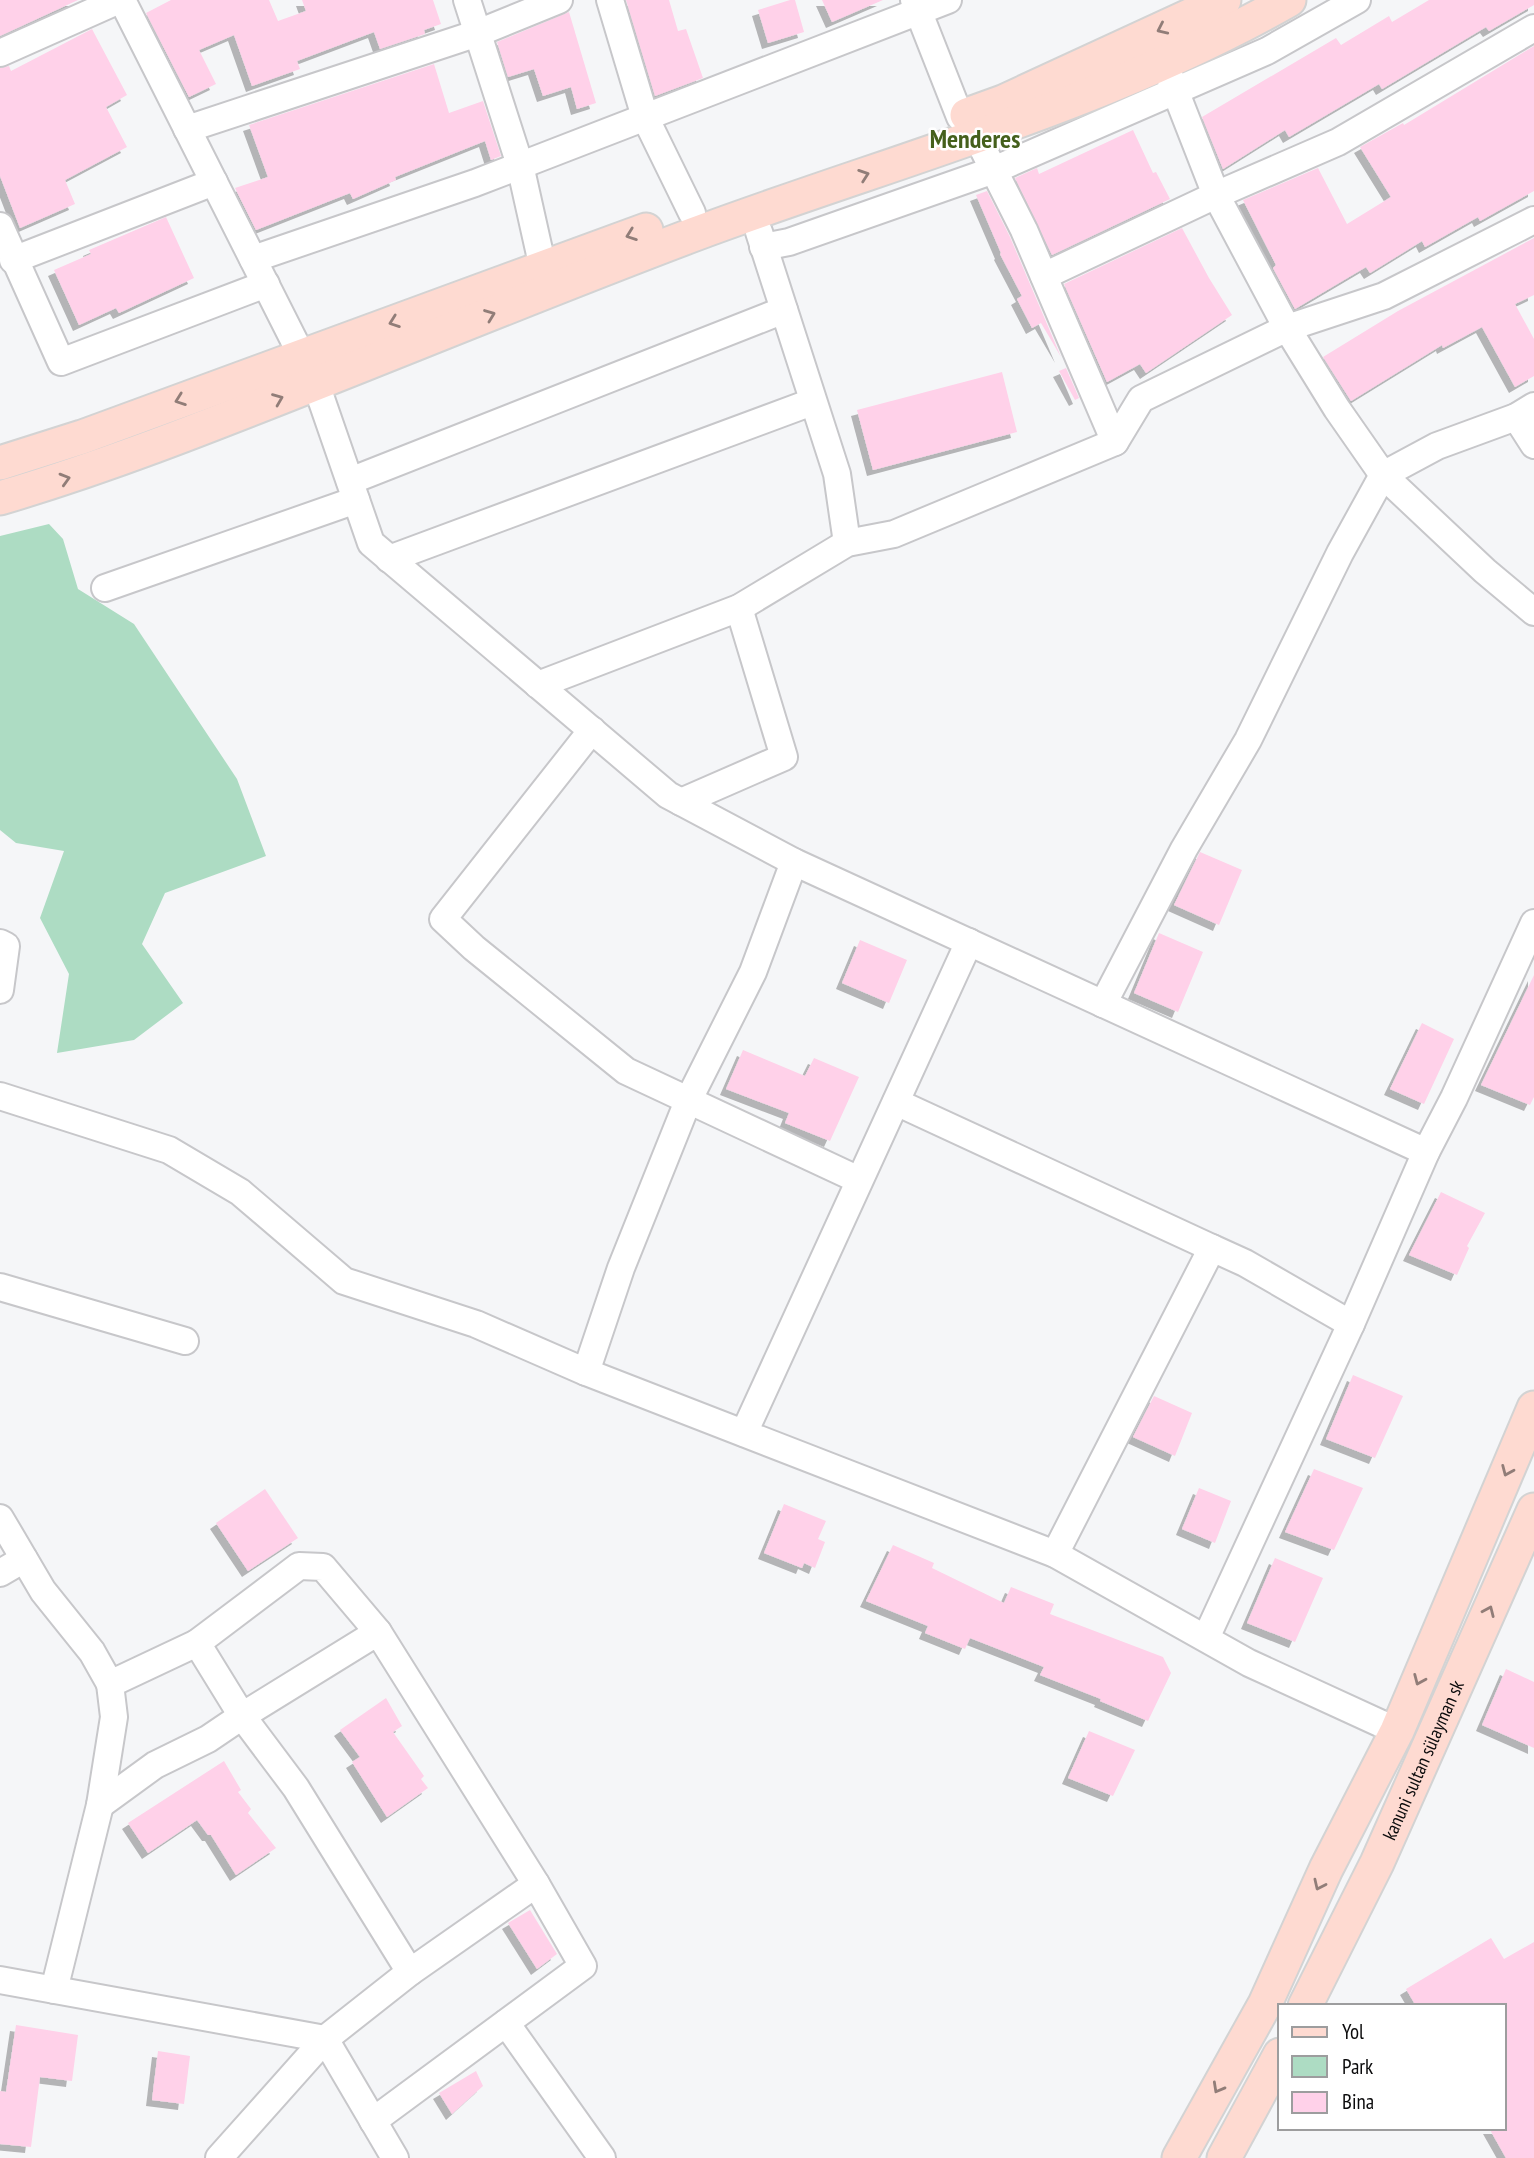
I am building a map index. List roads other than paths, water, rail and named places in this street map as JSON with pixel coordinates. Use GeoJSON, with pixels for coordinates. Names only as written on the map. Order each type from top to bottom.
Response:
{"type":"FeatureCollection","features":[{"type":"Feature","properties":{"kind":"main road"},"geometry":{"type":"LineString","coordinates":[[0,463],[308,370],[752,214],[968,126],[1003,102],[1224,0]]}},
{"type":"Feature","properties":{"kind":"main road"},"geometry":{"type":"LineString","coordinates":[[0,498],[82,474],[308,370],[542,268],[692,213],[968,126],[1101,91],[1169,77],[1250,22],[1289,0]]}},
{"type":"Feature","properties":{"kind":"main road"},"geometry":{"type":"LineString","coordinates":[[1179,2158],[1265,2004],[1326,1870],[1397,1731],[1534,1408]]}},
{"type":"Feature","properties":{"kind":"main road","name":"kanuni sultan sülayman sk"},"geometry":{"type":"LineString","coordinates":[[1306,2004],[1377,1863],[1534,1510]]}},
{"type":"Feature","properties":{"kind":"main road"},"geometry":{"type":"LineString","coordinates":[[1224,2158],[1278,2059]]}},
{"type":"Feature","properties":{"kind":"street"},"geometry":{"type":"LineString","coordinates":[[0,53],[120,0],[308,370],[371,543],[668,795],[794,862],[1426,1152]]}},
{"type":"Feature","properties":{"kind":"street"},"geometry":{"type":"LineString","coordinates":[[467,0],[520,165],[542,268]]}},
{"type":"Feature","properties":{"kind":"street"},"geometry":{"type":"LineString","coordinates":[[187,129],[478,33],[559,0]]}},
{"type":"Feature","properties":{"kind":"street"},"geometry":{"type":"LineString","coordinates":[[610,0],[645,117],[692,213]]}},
{"type":"Feature","properties":{"kind":"street"},"geometry":{"type":"LineString","coordinates":[[253,259],[520,165],[916,6],[948,0]]}},
{"type":"Feature","properties":{"kind":"street"},"geometry":{"type":"LineString","coordinates":[[763,247],[789,242],[994,170],[1169,77],[1267,51],[1357,0]]}},
{"type":"Feature","properties":{"kind":"street"},"geometry":{"type":"LineString","coordinates":[[916,6],[968,126],[1024,230],[1115,442]]}},
{"type":"Feature","properties":{"kind":"street"},"geometry":{"type":"LineString","coordinates":[[1044,276],[1216,195],[1338,142],[1534,28]]}},
{"type":"Feature","properties":{"kind":"street"},"geometry":{"type":"LineString","coordinates":[[1169,77],[1216,195],[1287,328],[1336,409],[1383,475],[1485,571],[1534,612]]}},
{"type":"Feature","properties":{"kind":"street"},"geometry":{"type":"LineString","coordinates":[[13,260],[214,182]]}},
{"type":"Feature","properties":{"kind":"street"},"geometry":{"type":"LineString","coordinates":[[752,214],[837,474],[847,543]]}},
{"type":"Feature","properties":{"kind":"street"},"geometry":{"type":"LineString","coordinates":[[538,685],[739,608],[847,543],[894,534],[1115,442],[1141,399],[1287,328],[1384,296],[1534,220]]}},
{"type":"Feature","properties":{"kind":"street"},"geometry":{"type":"LineString","coordinates":[[0,226],[61,362],[266,284]]}},
{"type":"Feature","properties":{"kind":"street"},"geometry":{"type":"LineString","coordinates":[[105,589],[353,490],[784,310]]}},
{"type":"Feature","properties":{"kind":"street"},"geometry":{"type":"LineString","coordinates":[[389,559],[812,402]]}},
{"type":"Feature","properties":{"kind":"street"},"geometry":{"type":"LineString","coordinates":[[1103,1004],[1184,849],[1248,740],[1340,554],[1383,475],[1437,446],[1525,412],[1534,445]]}},
{"type":"Feature","properties":{"kind":"street"},"geometry":{"type":"LineString","coordinates":[[681,802],[784,757],[739,608]]}},
{"type":"Feature","properties":{"kind":"street"},"geometry":{"type":"LineString","coordinates":[[592,730],[443,919],[474,948],[626,1071],[859,1180]]}},
{"type":"Feature","properties":{"kind":"street"},"geometry":{"type":"LineString","coordinates":[[586,1372],[621,1268],[688,1101],[753,972],[794,862]]}},
{"type":"Feature","properties":{"kind":"street"},"geometry":{"type":"LineString","coordinates":[[1206,1638],[1351,1324],[1426,1152],[1454,1098],[1534,923]]}},
{"type":"Feature","properties":{"kind":"street"},"geometry":{"type":"LineString","coordinates":[[744,1433],[969,942]]}},
{"type":"Feature","properties":{"kind":"street"},"geometry":{"type":"LineString","coordinates":[[0,943],[6,946],[0,990]]}},
{"type":"Feature","properties":{"kind":"street"},"geometry":{"type":"LineString","coordinates":[[0,1096],[169,1150],[240,1192],[344,1281],[476,1324],[586,1372],[1055,1554],[1249,1663],[1397,1731]]}},
{"type":"Feature","properties":{"kind":"street"},"geometry":{"type":"LineString","coordinates":[[896,1102],[1245,1263],[1351,1324]]}},
{"type":"Feature","properties":{"kind":"street"},"geometry":{"type":"LineString","coordinates":[[1055,1554],[1212,1248]]}},
{"type":"Feature","properties":{"kind":"street"},"geometry":{"type":"LineString","coordinates":[[0,1287],[185,1341]]}},
{"type":"Feature","properties":{"kind":"street"},"geometry":{"type":"LineString","coordinates":[[0,1518],[43,1591],[92,1653],[110,1684],[114,1717],[100,1805],[54,1990]]}},
{"type":"Feature","properties":{"kind":"street"},"geometry":{"type":"LineString","coordinates":[[0,1573],[24,1559]]}},
{"type":"Feature","properties":{"kind":"street"},"geometry":{"type":"LineString","coordinates":[[110,1684],[197,1643],[299,1566],[323,1567],[379,1632],[536,1884],[583,1966],[373,2121]]}},
{"type":"Feature","properties":{"kind":"street"},"geometry":{"type":"LineString","coordinates":[[100,1805],[155,1765],[208,1739],[379,1632]]}},
{"type":"Feature","properties":{"kind":"street"},"geometry":{"type":"LineString","coordinates":[[197,1643],[242,1716],[296,1788],[410,1972]]}},
{"type":"Feature","properties":{"kind":"street"},"geometry":{"type":"LineString","coordinates":[[219,2158],[325,2039],[410,1972],[536,1884]]}},
{"type":"Feature","properties":{"kind":"street"},"geometry":{"type":"LineString","coordinates":[[0,1980],[325,2039],[395,2158]]}},
{"type":"Feature","properties":{"kind":"street"},"geometry":{"type":"LineString","coordinates":[[506,2024],[602,2158]]}},
{"type":"Feature","properties":{"kind":"district","name":"Menderes"},"geometry":{"type":"Point","coordinates":[975,139]}}]}
